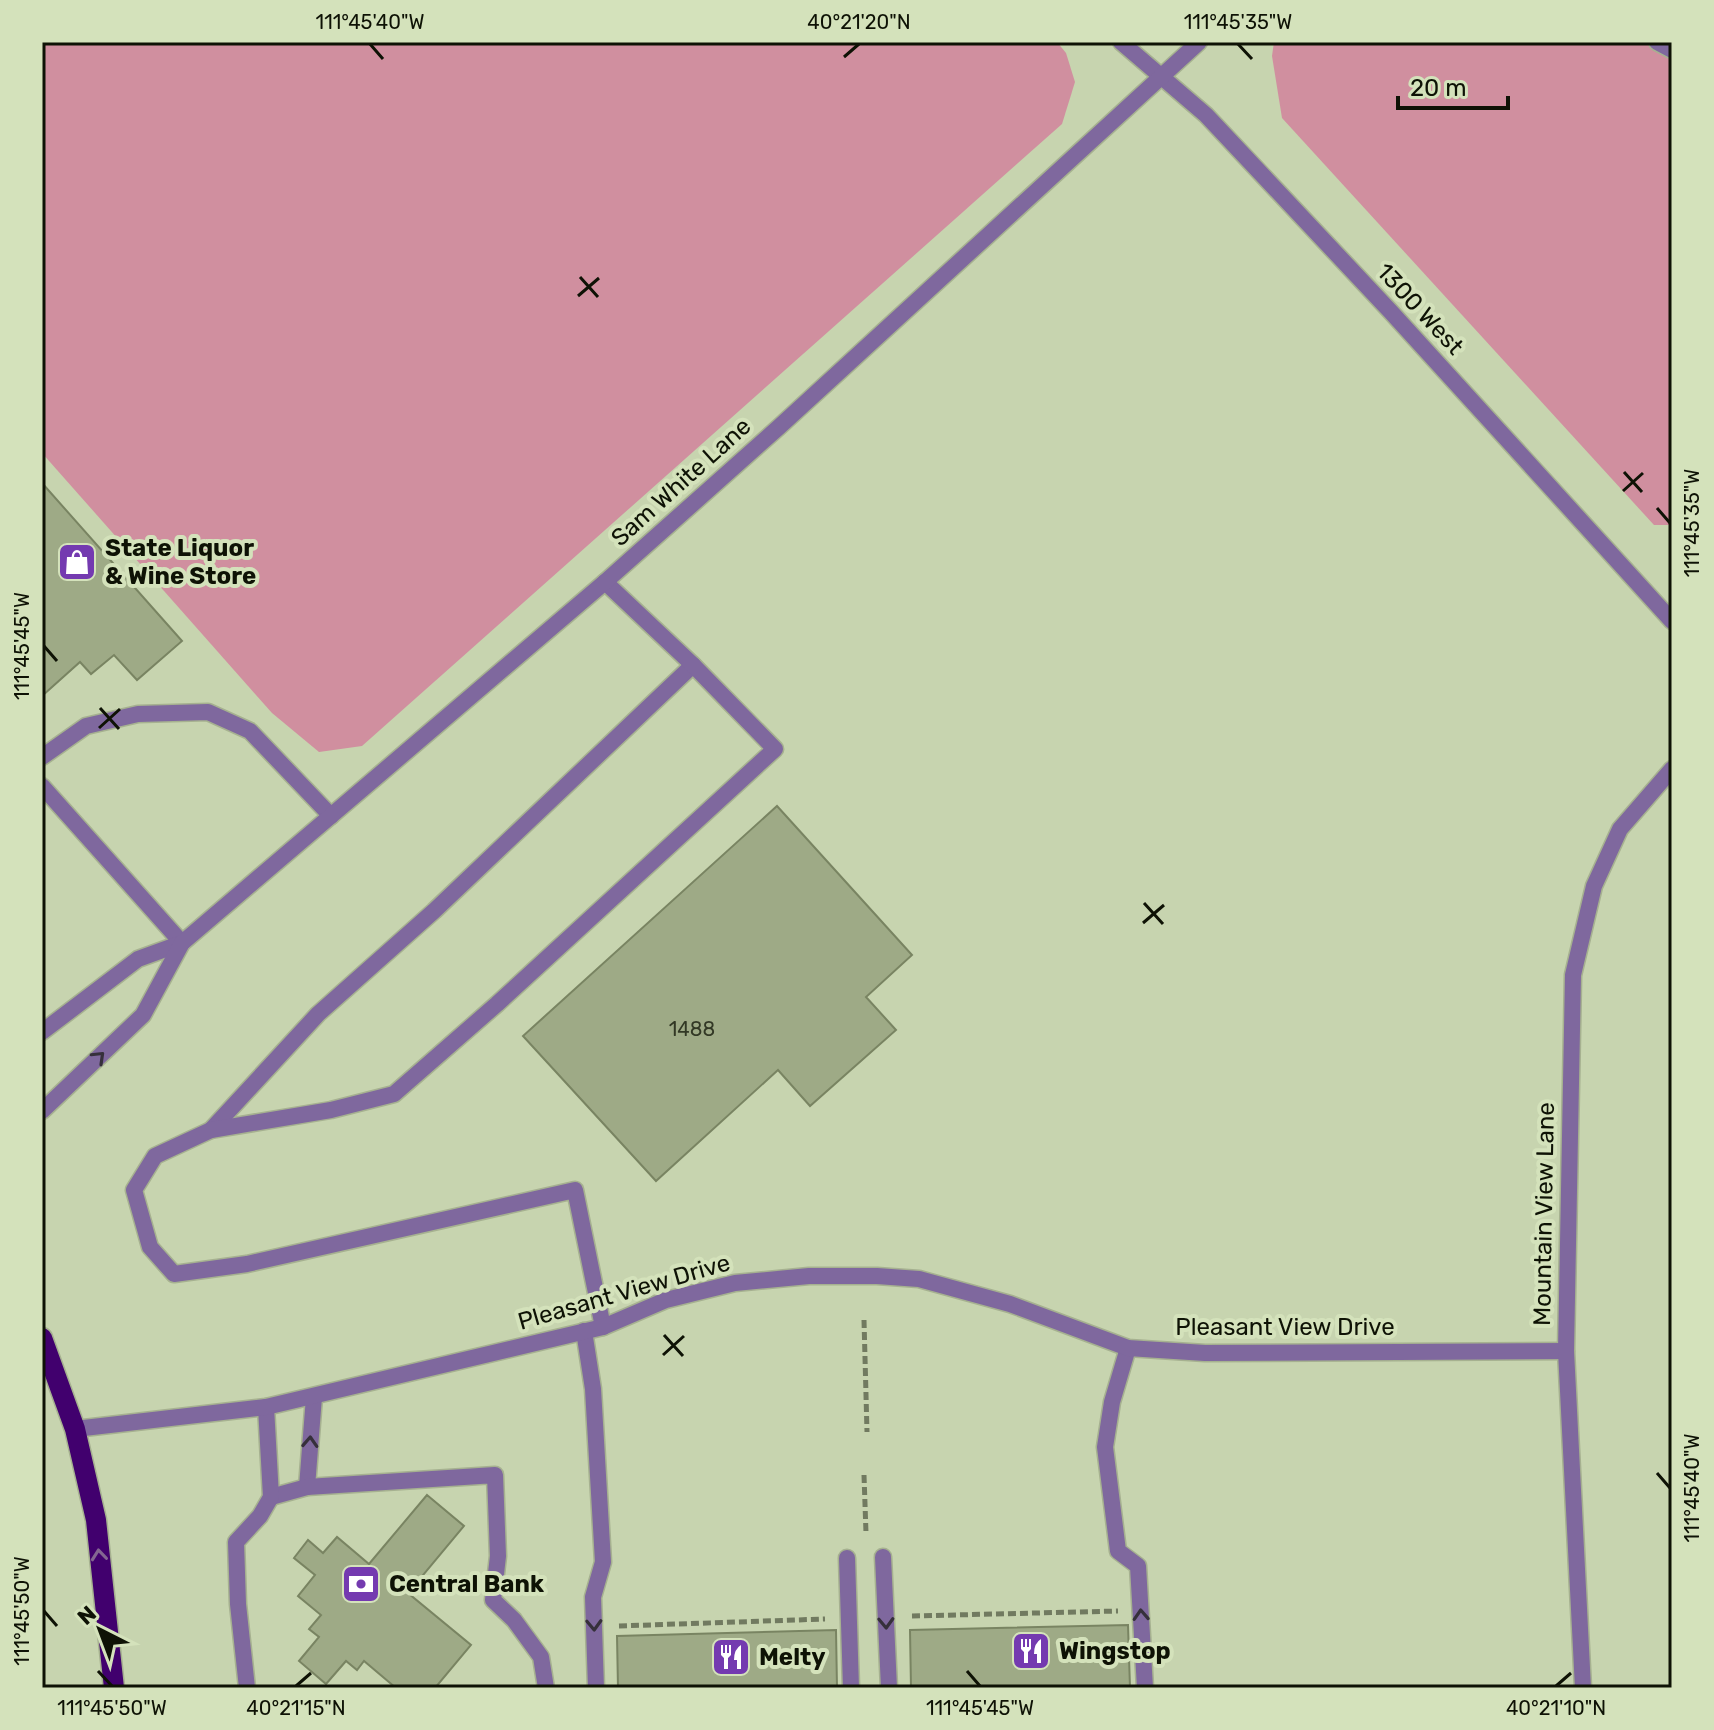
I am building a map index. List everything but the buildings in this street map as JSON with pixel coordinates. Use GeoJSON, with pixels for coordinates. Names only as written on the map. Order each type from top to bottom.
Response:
{"type":"FeatureCollection","features":[{"type":"Feature","properties":{"kind":"main road"},"geometry":{"type":"LineString","coordinates":[[42,1338],[75,1429],[96,1520],[114,1688]]}},
{"type":"Feature","properties":{"kind":"street","name":"1300 West"},"geometry":{"type":"LineString","coordinates":[[1121,42],[1206,115],[1672,621]]}},
{"type":"Feature","properties":{"kind":"street","name":"Sam White Lane"},"geometry":{"type":"LineString","coordinates":[[42,1032],[138,959],[182,943],[605,582],[1199,42]]}},
{"type":"Feature","properties":{"kind":"street"},"geometry":{"type":"LineString","coordinates":[[1657,42],[1672,50]]}},
{"type":"Feature","properties":{"kind":"street"},"geometry":{"type":"LineString","coordinates":[[603,1327],[575,1190],[247,1264],[174,1274],[150,1247],[134,1190],[155,1156],[211,1130],[331,1110],[394,1094],[497,1004],[775,749],[693,665],[605,582]]}},
{"type":"Feature","properties":{"kind":"street"},"geometry":{"type":"LineString","coordinates":[[211,1130],[318,1014],[434,911],[693,665]]}},
{"type":"Feature","properties":{"kind":"street"},"geometry":{"type":"LineString","coordinates":[[42,757],[86,726],[138,714],[208,712],[250,731],[331,816]]}},
{"type":"Feature","properties":{"kind":"street","name":"Mountain View Lane"},"geometry":{"type":"LineString","coordinates":[[1583,1688],[1566,1351],[1573,975],[1594,886],[1620,829],[1672,769]]}},
{"type":"Feature","properties":{"kind":"street"},"geometry":{"type":"LineString","coordinates":[[42,786],[182,943]]}},
{"type":"Feature","properties":{"kind":"street","name":"Sam White Lane"},"geometry":{"type":"LineString","coordinates":[[42,1111],[143,1015],[182,943]]}},
{"type":"Feature","properties":{"kind":"street","name":"Pleasant View Drive"},"geometry":{"type":"LineString","coordinates":[[75,1429],[266,1407],[314,1397],[603,1327],[666,1300],[735,1283],[809,1276],[919,1279],[1010,1304],[1128,1348],[1205,1353],[1566,1351]]}},
{"type":"Feature","properties":{"kind":"street"},"geometry":{"type":"LineString","coordinates":[[584,1331],[593,1389],[603,1562],[593,1597],[596,1688]]}},
{"type":"Feature","properties":{"kind":"street"},"geometry":{"type":"LineString","coordinates":[[1128,1348],[1112,1402],[1105,1447],[1118,1551],[1138,1566],[1145,1688]]}},
{"type":"Feature","properties":{"kind":"street"},"geometry":{"type":"LineString","coordinates":[[307,1487],[314,1397]]}},
{"type":"Feature","properties":{"kind":"street"},"geometry":{"type":"LineString","coordinates":[[247,1688],[238,1604],[236,1542],[260,1516],[271,1497],[266,1407]]}},
{"type":"Feature","properties":{"kind":"street"},"geometry":{"type":"LineString","coordinates":[[271,1497],[307,1487],[495,1475],[498,1556],[493,1600],[514,1620],[541,1657],[546,1688]]}},
{"type":"Feature","properties":{"kind":"street"},"geometry":{"type":"LineString","coordinates":[[883,1557],[889,1688]]}},
{"type":"Feature","properties":{"kind":"street"},"geometry":{"type":"LineString","coordinates":[[847,1558],[851,1688]]}},
{"type":"Feature","properties":{"kind":"path"},"geometry":{"type":"LineString","coordinates":[[864,1320],[867,1432]]}},
{"type":"Feature","properties":{"kind":"path"},"geometry":{"type":"LineString","coordinates":[[864,1475],[866,1533]]}},
{"type":"Feature","properties":{"kind":"path"},"geometry":{"type":"LineString","coordinates":[[912,1616],[1131,1611]]}},
{"type":"Feature","properties":{"kind":"path"},"geometry":{"type":"LineString","coordinates":[[607,1626],[838,1619]]}},
{"type":"Feature","properties":{"kind":"shaded area"},"geometry":{"type":"Polygon","coordinates":[[[42,42],[1057,42],[1066,53],[1075,82],[1062,124],[362,746],[319,752],[272,713],[42,453],[42,42]]]}},
{"type":"Feature","properties":{"kind":"shaded area"},"geometry":{"type":"Polygon","coordinates":[[[1274,42],[1657,42],[1672,50],[1672,525],[1654,525],[1282,118],[1272,56],[1274,42]]]}},
{"type":"Feature","properties":{"kind":"place","name":"State Liquor & Wine Store"},"geometry":{"type":"Point","coordinates":[77,562]}},
{"type":"Feature","properties":{"kind":"place","name":"Central Bank"},"geometry":{"type":"Point","coordinates":[361,1584]}},
{"type":"Feature","properties":{"kind":"place","name":"Wingstop"},"geometry":{"type":"Point","coordinates":[1031,1651]}},
{"type":"Feature","properties":{"kind":"place","name":"Melty"},"geometry":{"type":"Point","coordinates":[731,1657]}}]}
